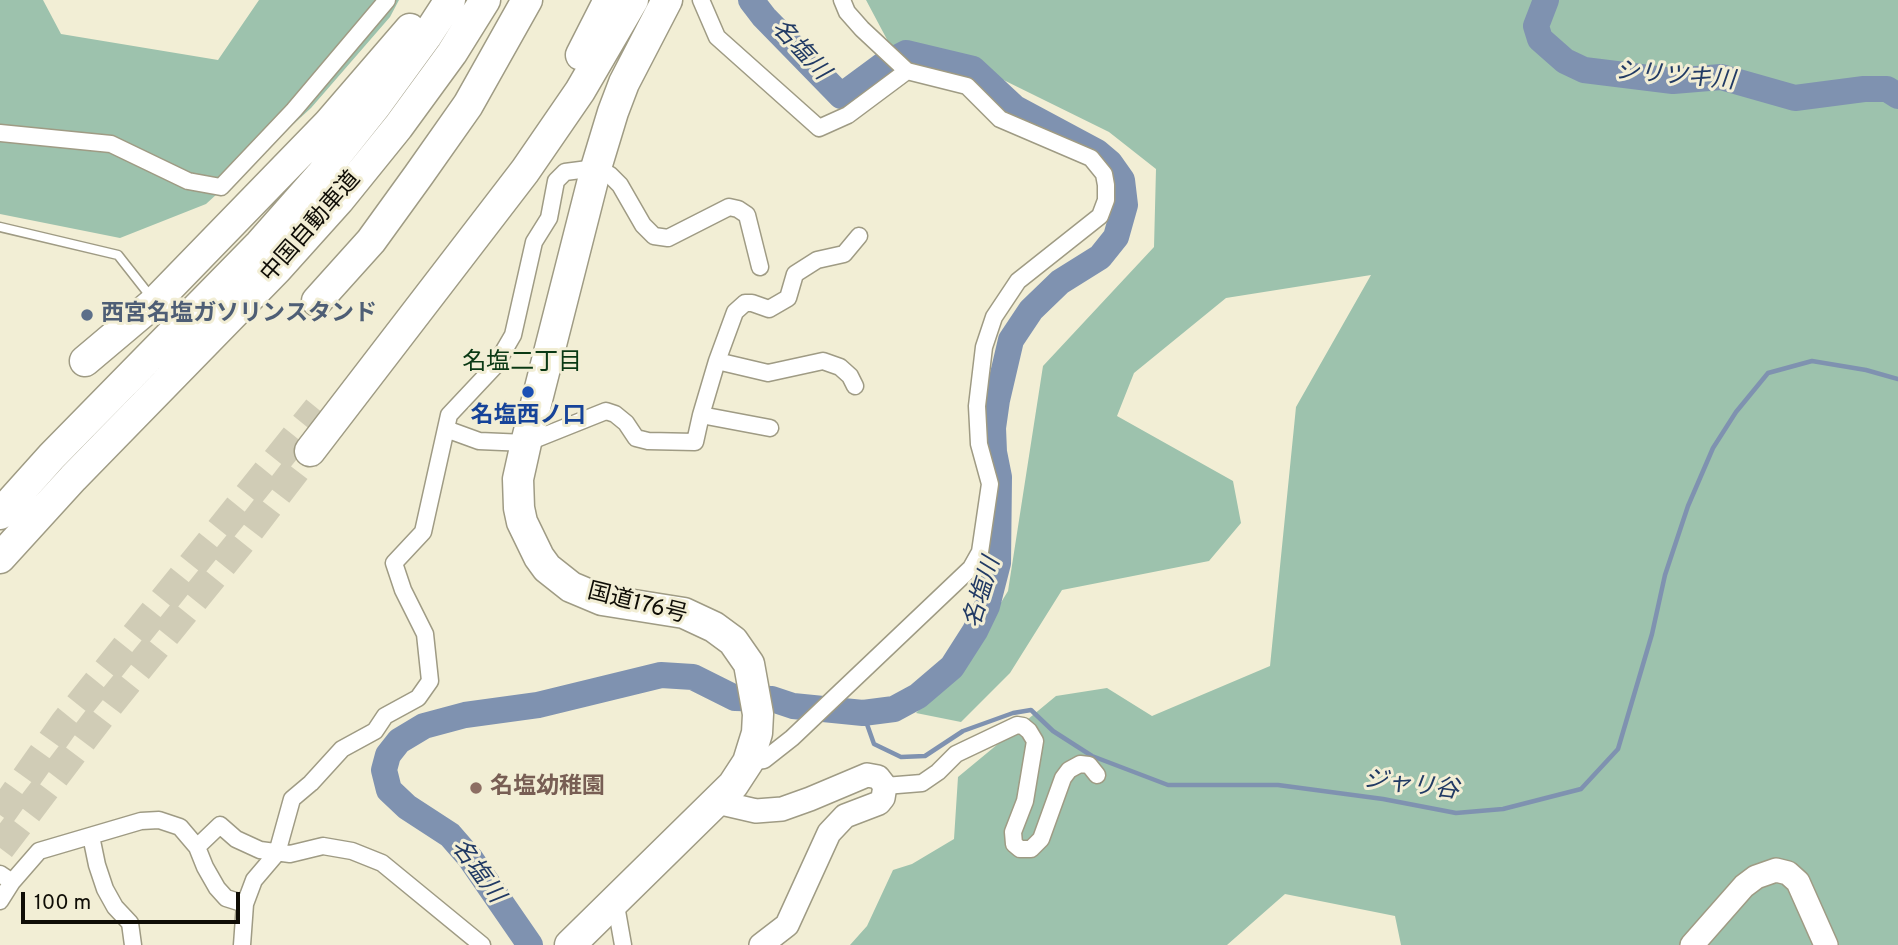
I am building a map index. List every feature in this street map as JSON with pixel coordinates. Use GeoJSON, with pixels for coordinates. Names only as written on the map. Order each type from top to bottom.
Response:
{"type":"FeatureCollection","features":[{"type":"Feature","properties":{"kind":"highway"},"geometry":{"type":"LineString","coordinates":[[85,361],[155,302],[328,124],[434,0]]}},
{"type":"Feature","properties":{"kind":"highway","name":"中国自動車道"},"geometry":{"type":"LineString","coordinates":[[0,514],[52,456],[260,244],[312,186],[375,107],[450,0]]}},
{"type":"Feature","properties":{"kind":"highway","name":"中国自動車道"},"geometry":{"type":"LineString","coordinates":[[0,558],[339,200],[398,127],[452,53],[485,0]]}},
{"type":"Feature","properties":{"kind":"highway"},"geometry":{"type":"LineString","coordinates":[[317,301],[371,241],[468,105],[527,0]]}},
{"type":"Feature","properties":{"kind":"highway"},"geometry":{"type":"LineString","coordinates":[[318,409],[450,242],[563,84],[610,0]]}},
{"type":"Feature","properties":{"kind":"highway"},"geometry":{"type":"LineString","coordinates":[[310,451],[525,171],[580,91],[633,0]]}},
{"type":"Feature","properties":{"kind":"highway","name":"国道176号"},"geometry":{"type":"LineString","coordinates":[[570,945],[741,775],[757,733],[758,714],[749,664],[733,640],[714,627],[684,613],[589,596],[571,587],[547,568],[529,539],[520,515],[519,480],[526,443],[596,168],[612,112],[624,83],[667,0]]}},
{"type":"Feature","properties":{"kind":"street"},"geometry":{"type":"LineString","coordinates":[[0,134],[111,144],[188,181],[220,187],[295,110],[387,0]]}},
{"type":"Feature","properties":{"kind":"street"},"geometry":{"type":"LineString","coordinates":[[701,0],[717,37],[819,128],[848,115],[907,71]]}},
{"type":"Feature","properties":{"kind":"street"},"geometry":{"type":"LineString","coordinates":[[748,762],[764,760],[792,738],[971,568],[981,552],[990,484],[979,444],[977,406],[984,347],[994,317],[1018,281],[1100,216],[1106,200],[1104,174],[1091,159],[1000,120],[967,86],[907,71],[862,29],[842,0]]}},
{"type":"Feature","properties":{"kind":"street"},"geometry":{"type":"LineString","coordinates":[[242,945],[245,904],[254,880],[277,853],[292,799],[311,783],[342,749],[375,730],[384,716],[418,698],[430,681],[425,634],[403,590],[394,563],[423,532],[449,415],[495,366],[513,335],[534,242],[549,218],[556,181],[565,172],[596,168],[610,175],[620,185],[643,225],[654,236],[668,238],[729,207],[738,209],[747,215],[760,267]]}},
{"type":"Feature","properties":{"kind":"street"},"geometry":{"type":"LineString","coordinates":[[446,429],[479,442],[526,443],[606,411],[626,422],[636,438],[648,441],[695,442],[717,361],[735,312],[744,303],[769,309],[788,298],[795,274],[817,260],[844,254],[859,236]]}},
{"type":"Feature","properties":{"kind":"street"},"geometry":{"type":"LineString","coordinates":[[717,361],[768,373],[822,361],[840,368],[850,376],[855,386]]}},
{"type":"Feature","properties":{"kind":"street"},"geometry":{"type":"LineString","coordinates":[[701,415],[770,428]]}},
{"type":"Feature","properties":{"kind":"street"},"geometry":{"type":"LineString","coordinates":[[885,786],[922,783],[956,754],[1017,725],[1023,726],[1035,741],[1025,801],[1013,832],[1014,844],[1020,849],[1031,849],[1041,839],[1063,778],[1069,770],[1080,764],[1089,765],[1097,775]]}},
{"type":"Feature","properties":{"kind":"street"},"geometry":{"type":"LineString","coordinates":[[716,802],[756,811],[782,809],[867,775],[878,777],[885,786],[884,798],[879,803],[845,816],[829,833],[795,913],[787,925],[761,945]]}},
{"type":"Feature","properties":{"kind":"street"},"geometry":{"type":"LineString","coordinates":[[0,901],[6,878],[38,851],[141,821],[159,820],[180,827],[197,847],[217,888],[226,898],[245,904]]}},
{"type":"Feature","properties":{"kind":"street"},"geometry":{"type":"LineString","coordinates":[[197,847],[220,825],[236,839],[260,850],[290,854],[323,846],[352,851],[382,863],[482,945]]}},
{"type":"Feature","properties":{"kind":"street"},"geometry":{"type":"LineString","coordinates":[[91,836],[97,865],[106,889],[115,907],[130,923],[132,945]]}},
{"type":"Feature","properties":{"kind":"street"},"geometry":{"type":"LineString","coordinates":[[1692,945],[1744,886],[1756,877],[1776,870],[1788,873],[1797,881],[1826,945]]}},
{"type":"Feature","properties":{"kind":"street"},"geometry":{"type":"LineString","coordinates":[[615,900],[623,945]]}},
{"type":"Feature","properties":{"kind":"lane"},"geometry":{"type":"LineString","coordinates":[[0,227],[118,255],[155,302]]}},
{"type":"Feature","properties":{"kind":"green space"},"geometry":{"type":"Polygon","coordinates":[[[0,0],[43,0],[61,34],[218,60],[259,0],[399,0],[390,17],[311,108],[206,204],[120,238],[0,214],[0,0]]]}},
{"type":"Feature","properties":{"kind":"green space"},"geometry":{"type":"Polygon","coordinates":[[[866,0],[1898,0],[1898,945],[1401,945],[1395,916],[1285,894],[1227,945],[850,945],[867,926],[893,870],[912,864],[954,839],[958,777],[1056,696],[1107,688],[1152,716],[1270,666],[1296,407],[1371,275],[1226,298],[1134,373],[1117,416],[1233,481],[1241,523],[1209,561],[1062,590],[1010,673],[961,722],[916,713],[968,657],[1008,591],[1043,366],[1154,247],[1156,169],[1109,132],[971,64],[891,47],[866,0]]]}},
{"type":"Feature","properties":{"kind":"waterway","name":"名塩川"},"geometry":{"type":"LineString","coordinates":[[530,945],[470,858],[450,835],[407,807],[389,790],[384,770],[388,755],[399,741],[424,726],[465,715],[538,705],[661,675],[693,677],[735,698],[772,699],[793,706],[863,713],[894,709],[918,696],[952,667],[987,606],[998,563],[999,477],[993,428],[1011,340],[1031,310],[1060,282],[1100,257],[1116,237],[1125,205],[1122,180],[1110,163],[1097,152],[1015,108],[973,69],[906,53],[883,65],[841,96],[764,17],[751,0]]}},
{"type":"Feature","properties":{"kind":"waterway","name":"シリツキ川"},"geometry":{"type":"LineString","coordinates":[[1546,0],[1536,26],[1540,39],[1565,61],[1584,70],[1673,81],[1721,77],[1795,98],[1864,89],[1887,89],[1898,96]]}},
{"type":"Feature","properties":{"kind":"waterway","name":"ジャリ谷"},"geometry":{"type":"LineString","coordinates":[[863,713],[874,744],[901,757],[925,756],[963,731],[1013,713],[1031,710],[1053,731],[1092,756],[1168,785],[1278,785],[1383,799],[1456,813],[1503,809],[1581,789],[1618,749],[1652,634],[1665,575],[1688,506],[1713,448],[1736,412],[1768,373],[1812,361],[1866,370],[1898,379]]}},
{"type":"Feature","properties":{"kind":"tunnel"},"geometry":{"type":"LineString","coordinates":[[0,815],[65,723],[318,409]]}},
{"type":"Feature","properties":{"kind":"tunnel"},"geometry":{"type":"LineString","coordinates":[[0,848],[111,702],[310,451]]}},
{"type":"Feature","properties":{"kind":"place","name":"西宮名塩ガソリンスタンド"},"geometry":{"type":"Point","coordinates":[87,315]}},
{"type":"Feature","properties":{"kind":"place","name":"名塩西ノ口"},"geometry":{"type":"Point","coordinates":[528,392]}},
{"type":"Feature","properties":{"kind":"place","name":"名塩幼稚園"},"geometry":{"type":"Point","coordinates":[476,788]}},
{"type":"Feature","properties":{"kind":"district","name":"名塩二丁目"},"geometry":{"type":"Point","coordinates":[522,364]}}]}
